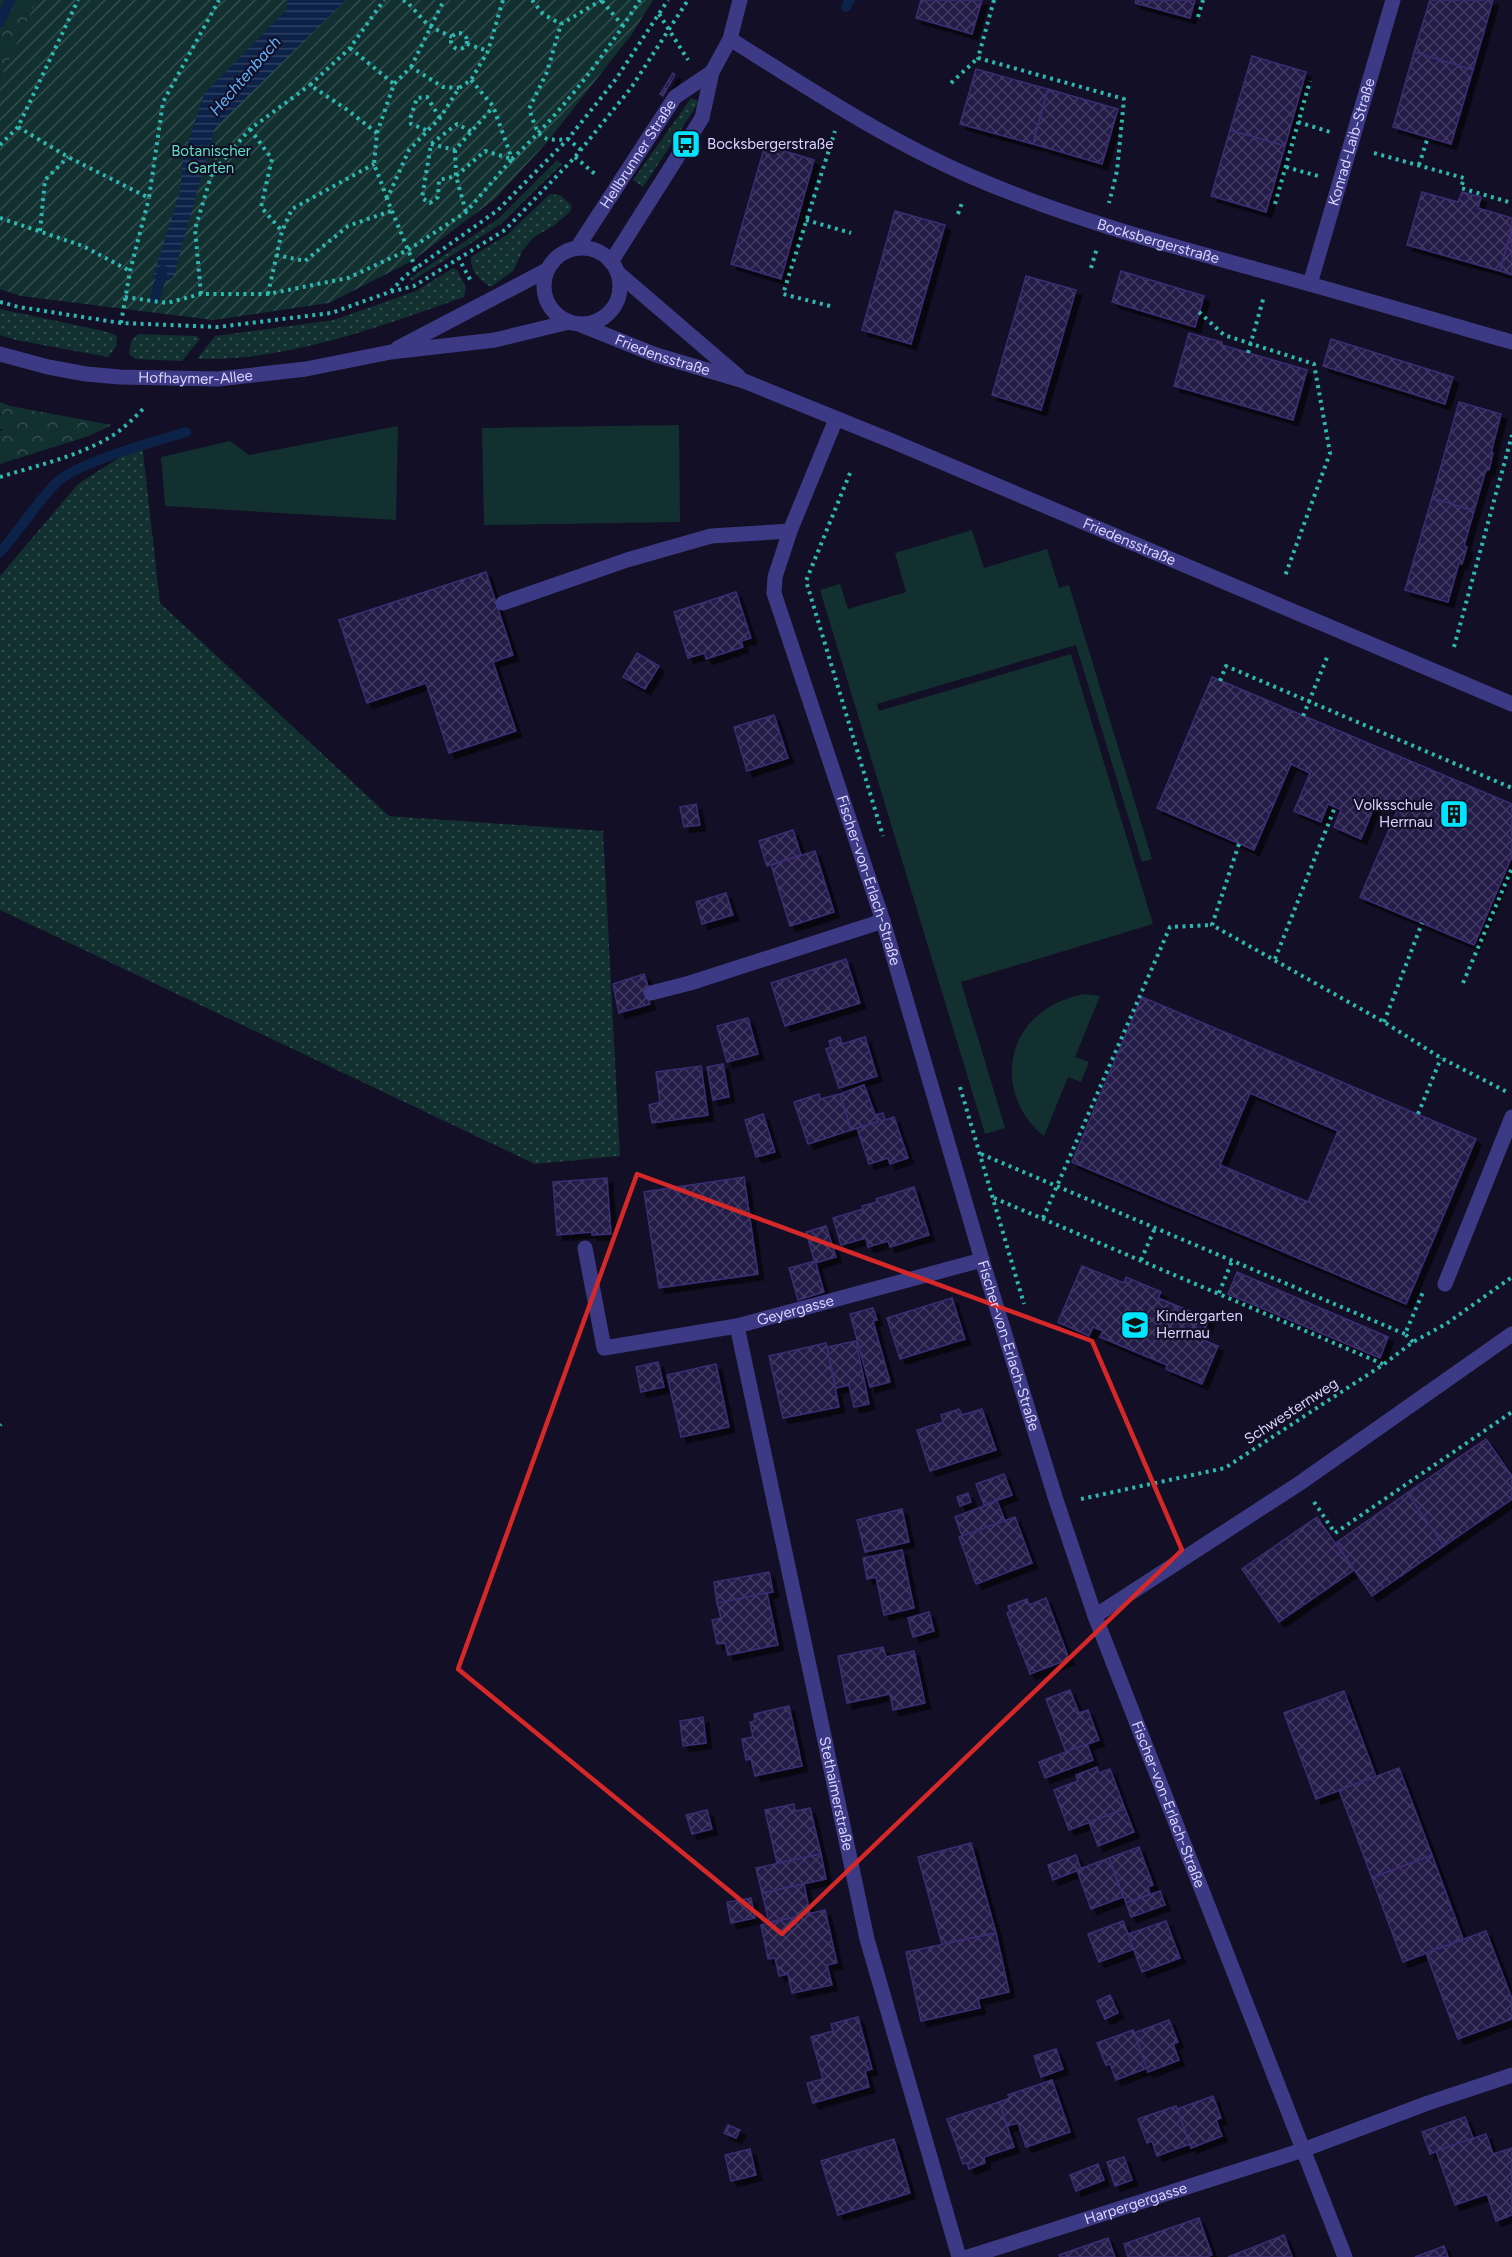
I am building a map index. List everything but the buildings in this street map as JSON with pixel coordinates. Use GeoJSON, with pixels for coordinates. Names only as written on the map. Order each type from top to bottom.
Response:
{"type":"FeatureCollection","features":[{"type":"Feature","properties":{"kind":"street","name":"Hellbrunner Straße"},"geometry":{"type":"LineString","coordinates":[[615,268],[702,118],[712,72],[730,39],[740,0]]}},
{"type":"Feature","properties":{"kind":"street","name":"Konrad-Laib-Straße"},"geometry":{"type":"LineString","coordinates":[[1310,284],[1393,0]]}},
{"type":"Feature","properties":{"kind":"street","name":"Bocksbergerstraße"},"geometry":{"type":"LineString","coordinates":[[730,39],[846,113],[970,176],[1104,227],[1512,342]]}},
{"type":"Feature","properties":{"kind":"street","name":"Hellbrunner Straße"},"geometry":{"type":"LineString","coordinates":[[577,248],[675,97],[712,72]]}},
{"type":"Feature","properties":{"kind":"street"},"geometry":{"type":"LineString","coordinates":[[577,248],[590,249],[602,254],[615,268],[620,285],[618,297],[613,308],[593,323],[575,323],[558,316],[547,301],[543,282],[547,270],[564,252],[577,248]]}},
{"type":"Feature","properties":{"kind":"street","name":"Friedensstraße"},"geometry":{"type":"LineString","coordinates":[[615,268],[744,381]]}},
{"type":"Feature","properties":{"kind":"street","name":"Hofhaymer-Allee"},"geometry":{"type":"LineString","coordinates":[[390,352],[547,270]]}},
{"type":"Feature","properties":{"kind":"street","name":"Friedensstraße"},"geometry":{"type":"LineString","coordinates":[[575,323],[656,355],[744,381],[1023,495],[1512,704]]}},
{"type":"Feature","properties":{"kind":"street","name":"Hofhaymer-Allee"},"geometry":{"type":"LineString","coordinates":[[0,354],[86,374],[218,379],[306,369],[390,352],[495,340],[575,323]]}},
{"type":"Feature","properties":{"kind":"street","name":"Fischer-von-Erlach-Straße"},"geometry":{"type":"LineString","coordinates":[[836,419],[790,531],[775,577],[774,593],[883,921],[982,1260],[1056,1500],[1095,1616],[1345,2257]]}},
{"type":"Feature","properties":{"kind":"street"},"geometry":{"type":"LineString","coordinates":[[503,603],[627,560],[711,536],[790,531]]}},
{"type":"Feature","properties":{"kind":"street"},"geometry":{"type":"LineString","coordinates":[[651,993],[690,983],[883,921]]}},
{"type":"Feature","properties":{"kind":"street"},"geometry":{"type":"LineString","coordinates":[[1445,1284],[1512,1117]]}},
{"type":"Feature","properties":{"kind":"street","name":"Geyergasse"},"geometry":{"type":"LineString","coordinates":[[585,1248],[604,1348],[737,1326],[982,1260]]}},
{"type":"Feature","properties":{"kind":"street","name":"Stethaimerstraße"},"geometry":{"type":"LineString","coordinates":[[737,1326],[867,1939],[959,2257]]}},
{"type":"Feature","properties":{"kind":"street"},"geometry":{"type":"LineString","coordinates":[[1095,1616],[1300,1483],[1512,1334]]}},
{"type":"Feature","properties":{"kind":"street","name":"Harpergergasse"},"geometry":{"type":"LineString","coordinates":[[968,2257],[1303,2151],[1428,2103],[1512,2075]]}},
{"type":"Feature","properties":{"kind":"path"},"geometry":{"type":"LineString","coordinates":[[0,145],[18,127],[78,0]]}},
{"type":"Feature","properties":{"kind":"path"},"geometry":{"type":"LineString","coordinates":[[121,323],[130,271],[149,198],[162,102],[219,0]]}},
{"type":"Feature","properties":{"kind":"path"},"geometry":{"type":"LineString","coordinates":[[201,294],[195,229],[212,173],[250,129],[310,85],[350,48],[384,0]]}},
{"type":"Feature","properties":{"kind":"path"},"geometry":{"type":"LineString","coordinates":[[403,0],[429,26],[452,37]]}},
{"type":"Feature","properties":{"kind":"path"},"geometry":{"type":"LineString","coordinates":[[416,269],[374,164],[377,133],[394,84],[411,67],[429,26],[444,0]]}},
{"type":"Feature","properties":{"kind":"path"},"geometry":{"type":"LineString","coordinates":[[387,198],[409,150],[440,118],[459,88],[471,80],[488,51],[503,0]]}},
{"type":"Feature","properties":{"kind":"path"},"geometry":{"type":"LineString","coordinates":[[532,0],[543,14],[561,24]]}},
{"type":"Feature","properties":{"kind":"path"},"geometry":{"type":"LineString","coordinates":[[581,150],[568,139],[548,141],[538,134],[529,109],[547,72],[561,24],[602,0],[623,26]]}},
{"type":"Feature","properties":{"kind":"path"},"geometry":{"type":"LineString","coordinates":[[125,297],[167,303],[201,294],[268,294],[348,278],[408,250],[466,212],[573,94],[640,0]]}},
{"type":"Feature","properties":{"kind":"path"},"geometry":{"type":"LineString","coordinates":[[390,292],[405,276],[498,210],[568,139],[616,79],[668,0]]}},
{"type":"Feature","properties":{"kind":"path"},"geometry":{"type":"LineString","coordinates":[[0,302],[121,323],[218,327],[331,313],[414,286],[505,230],[581,150],[630,88],[688,0]]}},
{"type":"Feature","properties":{"kind":"path"},"geometry":{"type":"LineString","coordinates":[[951,83],[978,58],[994,0]]}},
{"type":"Feature","properties":{"kind":"path"},"geometry":{"type":"LineString","coordinates":[[1198,17],[1203,0]]}},
{"type":"Feature","properties":{"kind":"path"},"geometry":{"type":"LineString","coordinates":[[452,37],[462,33],[467,44]]}},
{"type":"Feature","properties":{"kind":"path"},"geometry":{"type":"LineString","coordinates":[[452,37],[451,43],[454,47],[459,49],[467,44]]}},
{"type":"Feature","properties":{"kind":"path"},"geometry":{"type":"LineString","coordinates":[[467,44],[488,51]]}},
{"type":"Feature","properties":{"kind":"path"},"geometry":{"type":"LineString","coordinates":[[350,48],[394,84]]}},
{"type":"Feature","properties":{"kind":"path"},"geometry":{"type":"LineString","coordinates":[[978,58],[1124,99],[1117,171],[1104,227]]}},
{"type":"Feature","properties":{"kind":"path"},"geometry":{"type":"LineString","coordinates":[[411,67],[443,87],[459,88]]}},
{"type":"Feature","properties":{"kind":"path"},"geometry":{"type":"LineString","coordinates":[[471,80],[493,106],[512,159]]}},
{"type":"Feature","properties":{"kind":"path"},"geometry":{"type":"LineString","coordinates":[[1275,204],[1310,81]]}},
{"type":"Feature","properties":{"kind":"path"},"geometry":{"type":"LineString","coordinates":[[310,85],[377,133]]}},
{"type":"Feature","properties":{"kind":"path"},"geometry":{"type":"LineString","coordinates":[[426,130],[411,124],[410,118],[417,98],[427,97],[440,118]]}},
{"type":"Feature","properties":{"kind":"path"},"geometry":{"type":"LineString","coordinates":[[466,212],[456,176],[455,150],[493,106]]}},
{"type":"Feature","properties":{"kind":"path"},"geometry":{"type":"LineString","coordinates":[[830,306],[783,294],[834,133],[846,113]]}},
{"type":"Feature","properties":{"kind":"path"},"geometry":{"type":"LineString","coordinates":[[1298,123],[1334,133]]}},
{"type":"Feature","properties":{"kind":"path"},"geometry":{"type":"LineString","coordinates":[[472,132],[457,124],[431,144],[422,198],[430,203],[438,197],[439,180],[456,176],[485,151],[512,159]]}},
{"type":"Feature","properties":{"kind":"path"},"geometry":{"type":"LineString","coordinates":[[18,127],[68,157],[149,198]]}},
{"type":"Feature","properties":{"kind":"path"},"geometry":{"type":"LineString","coordinates":[[250,129],[272,159],[261,207],[282,231]]}},
{"type":"Feature","properties":{"kind":"path"},"geometry":{"type":"LineString","coordinates":[[1419,165],[1428,137]]}},
{"type":"Feature","properties":{"kind":"path"},"geometry":{"type":"LineString","coordinates":[[431,144],[455,150]]}},
{"type":"Feature","properties":{"kind":"path"},"geometry":{"type":"LineString","coordinates":[[1368,151],[1464,178],[1461,188],[1512,203]]}},
{"type":"Feature","properties":{"kind":"path"},"geometry":{"type":"LineString","coordinates":[[40,231],[45,180],[68,157]]}},
{"type":"Feature","properties":{"kind":"path"},"geometry":{"type":"LineString","coordinates":[[268,294],[282,231],[292,208],[374,164]]}},
{"type":"Feature","properties":{"kind":"path"},"geometry":{"type":"LineString","coordinates":[[1286,167],[1322,177]]}},
{"type":"Feature","properties":{"kind":"path"},"geometry":{"type":"LineString","coordinates":[[276,255],[305,261],[348,226],[391,211]]}},
{"type":"Feature","properties":{"kind":"path"},"geometry":{"type":"LineString","coordinates":[[0,218],[83,246],[130,271]]}},
{"type":"Feature","properties":{"kind":"path"},"geometry":{"type":"LineString","coordinates":[[806,220],[851,233]]}},
{"type":"Feature","properties":{"kind":"path"},"geometry":{"type":"LineString","coordinates":[[1248,353],[1265,292]]}},
{"type":"Feature","properties":{"kind":"path"},"geometry":{"type":"LineString","coordinates":[[1199,312],[1224,335],[1314,364],[1330,453],[1285,576]]}},
{"type":"Feature","properties":{"kind":"path"},"geometry":{"type":"LineString","coordinates":[[0,477],[103,441],[125,427],[143,409]]}},
{"type":"Feature","properties":{"kind":"path"},"geometry":{"type":"LineString","coordinates":[[1454,647],[1512,435]]}},
{"type":"Feature","properties":{"kind":"path"},"geometry":{"type":"LineString","coordinates":[[850,473],[806,581],[886,844]]}},
{"type":"Feature","properties":{"kind":"path"},"geometry":{"type":"LineString","coordinates":[[1303,716],[1328,654]]}},
{"type":"Feature","properties":{"kind":"path"},"geometry":{"type":"LineString","coordinates":[[1220,681],[1226,666],[1512,788]]}},
{"type":"Feature","properties":{"kind":"path"},"geometry":{"type":"LineString","coordinates":[[1275,959],[1335,807]]}},
{"type":"Feature","properties":{"kind":"path"},"geometry":{"type":"LineString","coordinates":[[1212,925],[1239,844]]}},
{"type":"Feature","properties":{"kind":"path"},"geometry":{"type":"LineString","coordinates":[[1463,983],[1512,868]]}},
{"type":"Feature","properties":{"kind":"path"},"geometry":{"type":"LineString","coordinates":[[1384,1022],[1422,923]]}},
{"type":"Feature","properties":{"kind":"path"},"geometry":{"type":"LineString","coordinates":[[1042,1218],[1170,927],[1212,925],[1384,1022],[1441,1058],[1507,1092]]}},
{"type":"Feature","properties":{"kind":"path"},"geometry":{"type":"LineString","coordinates":[[1418,1114],[1441,1058]]}},
{"type":"Feature","properties":{"kind":"path"},"geometry":{"type":"LineString","coordinates":[[959,1085],[1026,1310]]}},
{"type":"Feature","properties":{"kind":"path"},"geometry":{"type":"LineString","coordinates":[[953,1159],[980,1153],[1405,1334]]}},
{"type":"Feature","properties":{"kind":"path"},"geometry":{"type":"LineString","coordinates":[[994,1198],[1384,1364]]}},
{"type":"Feature","properties":{"kind":"path"},"geometry":{"type":"LineString","coordinates":[[1141,1260],[1155,1228]]}},
{"type":"Feature","properties":{"kind":"path"},"geometry":{"type":"LineString","coordinates":[[1219,1293],[1232,1261]]}},
{"type":"Feature","properties":{"kind":"path","name":"Schwesternweg"},"geometry":{"type":"LineString","coordinates":[[1080,1499],[1225,1468],[1384,1364],[1413,1342],[1446,1324],[1512,1277]]}},
{"type":"Feature","properties":{"kind":"path"},"geometry":{"type":"LineString","coordinates":[[1300,1483],[1335,1533],[1512,1412]]}},
{"type":"Feature","properties":{"kind":"path"},"geometry":{"type":"LineString","coordinates":[[1077,1488],[1083,1510]]}},
{"type":"Feature","properties":{"kind":"highlighted area"},"geometry":{"type":"Polygon","coordinates":[[[637,1174],[1092,1341],[1182,1550],[782,1934],[458,1669],[637,1174]]]}},
{"type":"Feature","properties":{"kind":"green space"},"geometry":{"type":"Polygon","coordinates":[[[0,0],[37,0],[0,79],[0,0]]]}},
{"type":"Feature","properties":{"kind":"green space","name":"Botanischer Garten"},"geometry":{"type":"Polygon","coordinates":[[[37,0],[653,0],[632,34],[548,141],[495,199],[412,261],[329,303],[213,320],[21,296],[0,289],[0,79],[37,0]]]}},
{"type":"Feature","properties":{"kind":"green space"},"geometry":{"type":"Polygon","coordinates":[[[691,98],[698,101],[697,105],[643,187],[633,180],[691,98]]]}},
{"type":"Feature","properties":{"kind":"green space"},"geometry":{"type":"Polygon","coordinates":[[[557,160],[562,164],[501,224],[412,281],[410,278],[498,219],[557,160]]]}},
{"type":"Feature","properties":{"kind":"green space"},"geometry":{"type":"Polygon","coordinates":[[[550,194],[560,195],[572,206],[570,212],[553,226],[534,237],[523,250],[513,271],[491,287],[474,271],[471,257],[508,234],[550,194]]]}},
{"type":"Feature","properties":{"kind":"green space"},"geometry":{"type":"Polygon","coordinates":[[[453,268],[457,270],[466,288],[464,297],[399,320],[299,348],[231,358],[197,359],[215,336],[334,320],[416,291],[453,268]]]}},
{"type":"Feature","properties":{"kind":"green space"},"geometry":{"type":"Polygon","coordinates":[[[0,309],[108,332],[117,336],[116,347],[108,357],[0,335],[0,309]]]}},
{"type":"Feature","properties":{"kind":"green space"},"geometry":{"type":"Polygon","coordinates":[[[138,334],[197,336],[200,339],[182,361],[135,359],[129,354],[131,341],[138,334]]]}},
{"type":"Feature","properties":{"kind":"green space"},"geometry":{"type":"Polygon","coordinates":[[[0,402],[10,406],[112,425],[89,436],[0,464],[0,431],[3,430],[0,429],[0,402]]]}},
{"type":"Feature","properties":{"kind":"green space"},"geometry":{"type":"Polygon","coordinates":[[[679,425],[680,522],[484,525],[482,428],[679,425]]]}},
{"type":"Feature","properties":{"kind":"green space"},"geometry":{"type":"Polygon","coordinates":[[[398,426],[396,520],[165,506],[161,457],[230,441],[249,455],[398,426]]]}},
{"type":"Feature","properties":{"kind":"green space"},"geometry":{"type":"Polygon","coordinates":[[[142,443],[160,603],[389,816],[603,831],[620,1156],[535,1164],[0,910],[0,576],[78,484],[142,443]]]}},
{"type":"Feature","properties":{"kind":"green space"},"geometry":{"type":"Polygon","coordinates":[[[972,530],[984,568],[1047,549],[1059,588],[1069,585],[1152,859],[1142,862],[1076,645],[877,704],[879,711],[1071,654],[1153,924],[961,982],[1005,1128],[985,1134],[820,590],[840,584],[848,609],[906,592],[895,553],[972,530]]]}},
{"type":"Feature","properties":{"kind":"green space"},"geometry":{"type":"Polygon","coordinates":[[[1084,994],[1100,996],[1075,1057],[1089,1062],[1081,1082],[1068,1077],[1044,1136],[1031,1123],[1014,1092],[1013,1057],[1028,1025],[1042,1012],[1057,1003],[1084,994]]]}},
{"type":"Feature","properties":{"kind":"water"},"geometry":{"type":"Polygon","coordinates":[[[288,0],[346,0],[215,128],[173,278],[159,284],[153,276],[180,192],[183,158],[204,94],[286,10],[288,0]]]}},
{"type":"Feature","properties":{"kind":"waterway","name":"Hechtenbach"},"geometry":{"type":"LineString","coordinates":[[0,22],[10,0]]}},
{"type":"Feature","properties":{"kind":"waterway"},"geometry":{"type":"LineString","coordinates":[[846,7],[850,0]]}},
{"type":"Feature","properties":{"kind":"waterway","name":"Hechtenbach"},"geometry":{"type":"LineString","coordinates":[[155,298],[163,270]]}},
{"type":"Feature","properties":{"kind":"waterway"},"geometry":{"type":"LineString","coordinates":[[0,552],[48,492],[65,476],[97,461],[186,432]]}},
{"type":"Feature","properties":{"kind":"place","name":"Bocksbergerstraße"},"geometry":{"type":"Point","coordinates":[686,144]}},
{"type":"Feature","properties":{"kind":"place","name":"Volksschule Herrnau"},"geometry":{"type":"Point","coordinates":[1454,814]}},
{"type":"Feature","properties":{"kind":"place","name":"Kindergarten Herrnau"},"geometry":{"type":"Point","coordinates":[1135,1325]}}]}
